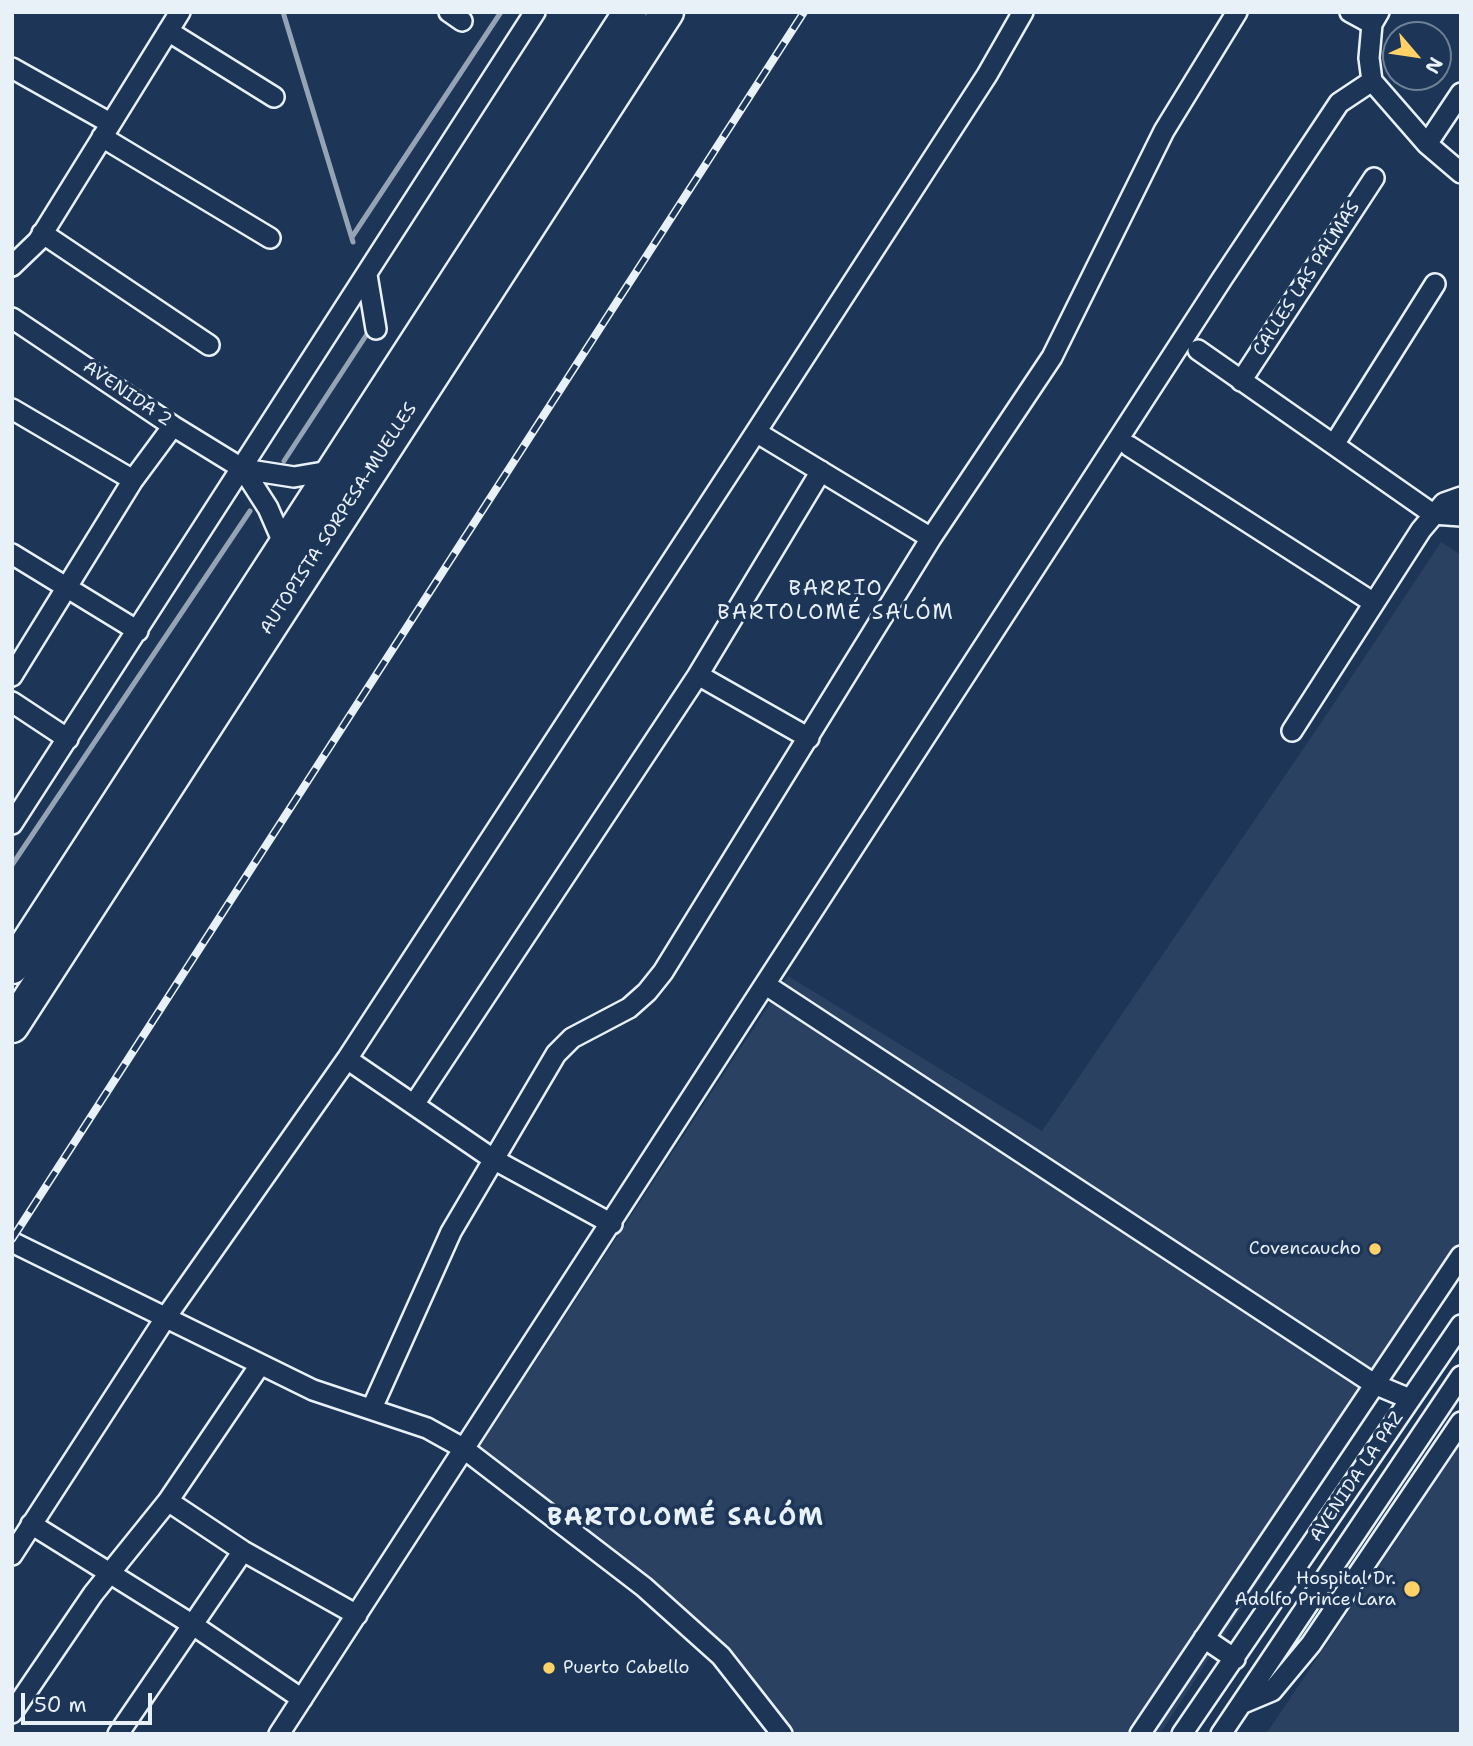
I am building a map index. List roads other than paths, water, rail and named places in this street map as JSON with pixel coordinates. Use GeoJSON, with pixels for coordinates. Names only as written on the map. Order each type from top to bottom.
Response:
{"type":"FeatureCollection","features":[{"type":"Feature","properties":{"kind":"main road","name":"AUTOPISTA SORPESA-MUELLES"},"geometry":{"type":"LineString","coordinates":[[12,967],[630,12]]}},
{"type":"Feature","properties":{"kind":"main road","name":"AUTOPISTA SORPESA-MUELLES"},"geometry":{"type":"LineString","coordinates":[[12,1027],[667,12]]}},
{"type":"Feature","properties":{"kind":"street"},"geometry":{"type":"LineString","coordinates":[[12,824],[535,12]]}},
{"type":"Feature","properties":{"kind":"street"},"geometry":{"type":"LineString","coordinates":[[12,1555],[166,1317],[347,1059],[757,432],[987,75],[1023,12]]}},
{"type":"Feature","properties":{"kind":"street"},"geometry":{"type":"LineString","coordinates":[[372,1408],[451,1232],[556,1054],[572,1038],[629,1008],[648,992],[809,738],[931,538],[1052,357],[1164,131],[1237,12]]}},
{"type":"Feature","properties":{"kind":"street"},"geometry":{"type":"LineString","coordinates":[[1350,12],[1375,18],[1369,58],[1372,81],[1427,144],[1461,173]]}},
{"type":"Feature","properties":{"kind":"street"},"geometry":{"type":"LineString","coordinates":[[12,266],[42,233],[172,19],[274,97]]}},
{"type":"Feature","properties":{"kind":"street"},"geometry":{"type":"LineString","coordinates":[[12,68],[270,239]]}},
{"type":"Feature","properties":{"kind":"street"},"geometry":{"type":"LineString","coordinates":[[279,1734],[1339,103],[1372,81]]}},
{"type":"Feature","properties":{"kind":"street"},"geometry":{"type":"LineString","coordinates":[[1427,144],[1461,93]]}},
{"type":"Feature","properties":{"kind":"street","name":"CALLES LAS PALMAS"},"geometry":{"type":"LineString","coordinates":[[1241,380],[1374,178]]}},
{"type":"Feature","properties":{"kind":"street"},"geometry":{"type":"LineString","coordinates":[[42,233],[209,345]]}},
{"type":"Feature","properties":{"kind":"street"},"geometry":{"type":"LineString","coordinates":[[367,275],[376,328]]}},
{"type":"Feature","properties":{"kind":"street"},"geometry":{"type":"LineString","coordinates":[[1335,443],[1435,284]]}},
{"type":"Feature","properties":{"kind":"street","name":"AVENIDA 2"},"geometry":{"type":"LineString","coordinates":[[12,317],[173,426],[243,469]]}},
{"type":"Feature","properties":{"kind":"street"},"geometry":{"type":"LineString","coordinates":[[1198,350],[1335,443],[1433,514],[1461,516]]}},
{"type":"Feature","properties":{"kind":"street"},"geometry":{"type":"LineString","coordinates":[[12,409],[134,480]]}},
{"type":"Feature","properties":{"kind":"street"},"geometry":{"type":"LineString","coordinates":[[12,676],[134,480],[173,426]]}},
{"type":"Feature","properties":{"kind":"street"},"geometry":{"type":"LineString","coordinates":[[757,432],[931,538]]}},
{"type":"Feature","properties":{"kind":"street"},"geometry":{"type":"LineString","coordinates":[[1129,446],[1374,603]]}},
{"type":"Feature","properties":{"kind":"street"},"geometry":{"type":"LineString","coordinates":[[243,469],[293,477],[335,470]]}},
{"type":"Feature","properties":{"kind":"street"},"geometry":{"type":"LineString","coordinates":[[243,469],[268,508],[285,547]]}},
{"type":"Feature","properties":{"kind":"street"},"geometry":{"type":"LineString","coordinates":[[415,1103],[698,675],[821,471]]}},
{"type":"Feature","properties":{"kind":"street"},"geometry":{"type":"LineString","coordinates":[[1292,731],[1433,514],[1444,503],[1461,497]]}},
{"type":"Feature","properties":{"kind":"street"},"geometry":{"type":"LineString","coordinates":[[12,554],[138,631]]}},
{"type":"Feature","properties":{"kind":"street"},"geometry":{"type":"LineString","coordinates":[[698,675],[809,738]]}},
{"type":"Feature","properties":{"kind":"street"},"geometry":{"type":"LineString","coordinates":[[12,702],[68,739]]}},
{"type":"Feature","properties":{"kind":"street"},"geometry":{"type":"LineString","coordinates":[[766,985],[1374,1384],[1410,1399]]}},
{"type":"Feature","properties":{"kind":"street"},"geometry":{"type":"LineString","coordinates":[[347,1059],[493,1158],[612,1224]]}},
{"type":"Feature","properties":{"kind":"street"},"geometry":{"type":"LineString","coordinates":[[12,1242],[313,1390],[427,1428],[463,1448],[663,1604],[721,1656],[782,1734]]}},
{"type":"Feature","properties":{"kind":"street"},"geometry":{"type":"LineString","coordinates":[[1140,1734],[1461,1256]]}},
{"type":"Feature","properties":{"kind":"street","name":"AVENIDA LA PAZ"},"geometry":{"type":"LineString","coordinates":[[1182,1734],[1461,1325]]}},
{"type":"Feature","properties":{"kind":"street"},"geometry":{"type":"LineString","coordinates":[[12,1713],[93,1594],[168,1502],[260,1364]]}},
{"type":"Feature","properties":{"kind":"street","name":"AVENIDA LA PAZ"},"geometry":{"type":"LineString","coordinates":[[1220,1734],[1461,1376]]}},
{"type":"Feature","properties":{"kind":"street"},"geometry":{"type":"LineString","coordinates":[[1241,1705],[1272,1691],[1311,1644],[1461,1422]]}},
{"type":"Feature","properties":{"kind":"street"},"geometry":{"type":"LineString","coordinates":[[168,1502],[243,1552],[357,1615]]}},
{"type":"Feature","properties":{"kind":"street"},"geometry":{"type":"LineString","coordinates":[[32,1524],[193,1625],[302,1699]]}},
{"type":"Feature","properties":{"kind":"street"},"geometry":{"type":"LineString","coordinates":[[118,1734],[243,1552]]}},
{"type":"Feature","properties":{"kind":"street"},"geometry":{"type":"LineString","coordinates":[[1204,1638],[1235,1659]]}},
{"type":"Feature","properties":{"kind":"waterway"},"geometry":{"type":"LineString","coordinates":[[283,12],[353,242]]}},
{"type":"Feature","properties":{"kind":"waterway"},"geometry":{"type":"LineString","coordinates":[[352,237],[501,12]]}},
{"type":"Feature","properties":{"kind":"waterway"},"geometry":{"type":"LineString","coordinates":[[284,461],[371,328]]}},
{"type":"Feature","properties":{"kind":"waterway"},"geometry":{"type":"LineString","coordinates":[[12,865],[250,511]]}},
{"type":"Feature","properties":{"kind":"railway"},"geometry":{"type":"LineString","coordinates":[[12,1239],[804,12]]}},
{"type":"Feature","properties":{"kind":"place","name":"Covencaucho"},"geometry":{"type":"Point","coordinates":[1375,1249]}},
{"type":"Feature","properties":{"kind":"place","name":"Hospital Dr. Adolfo Prince Lara"},"geometry":{"type":"Point","coordinates":[1412,1589]}},
{"type":"Feature","properties":{"kind":"place","name":"Puerto Cabello"},"geometry":{"type":"Point","coordinates":[549,1668]}},
{"type":"Feature","properties":{"kind":"district","name":"BARRIO BARTOLOMÉ SALÓM"},"geometry":{"type":"Point","coordinates":[836,602]}},
{"type":"Feature","properties":{"kind":"district","name":"BARTOLOMÉ SALÓM"},"geometry":{"type":"Point","coordinates":[686,1519]}}]}
